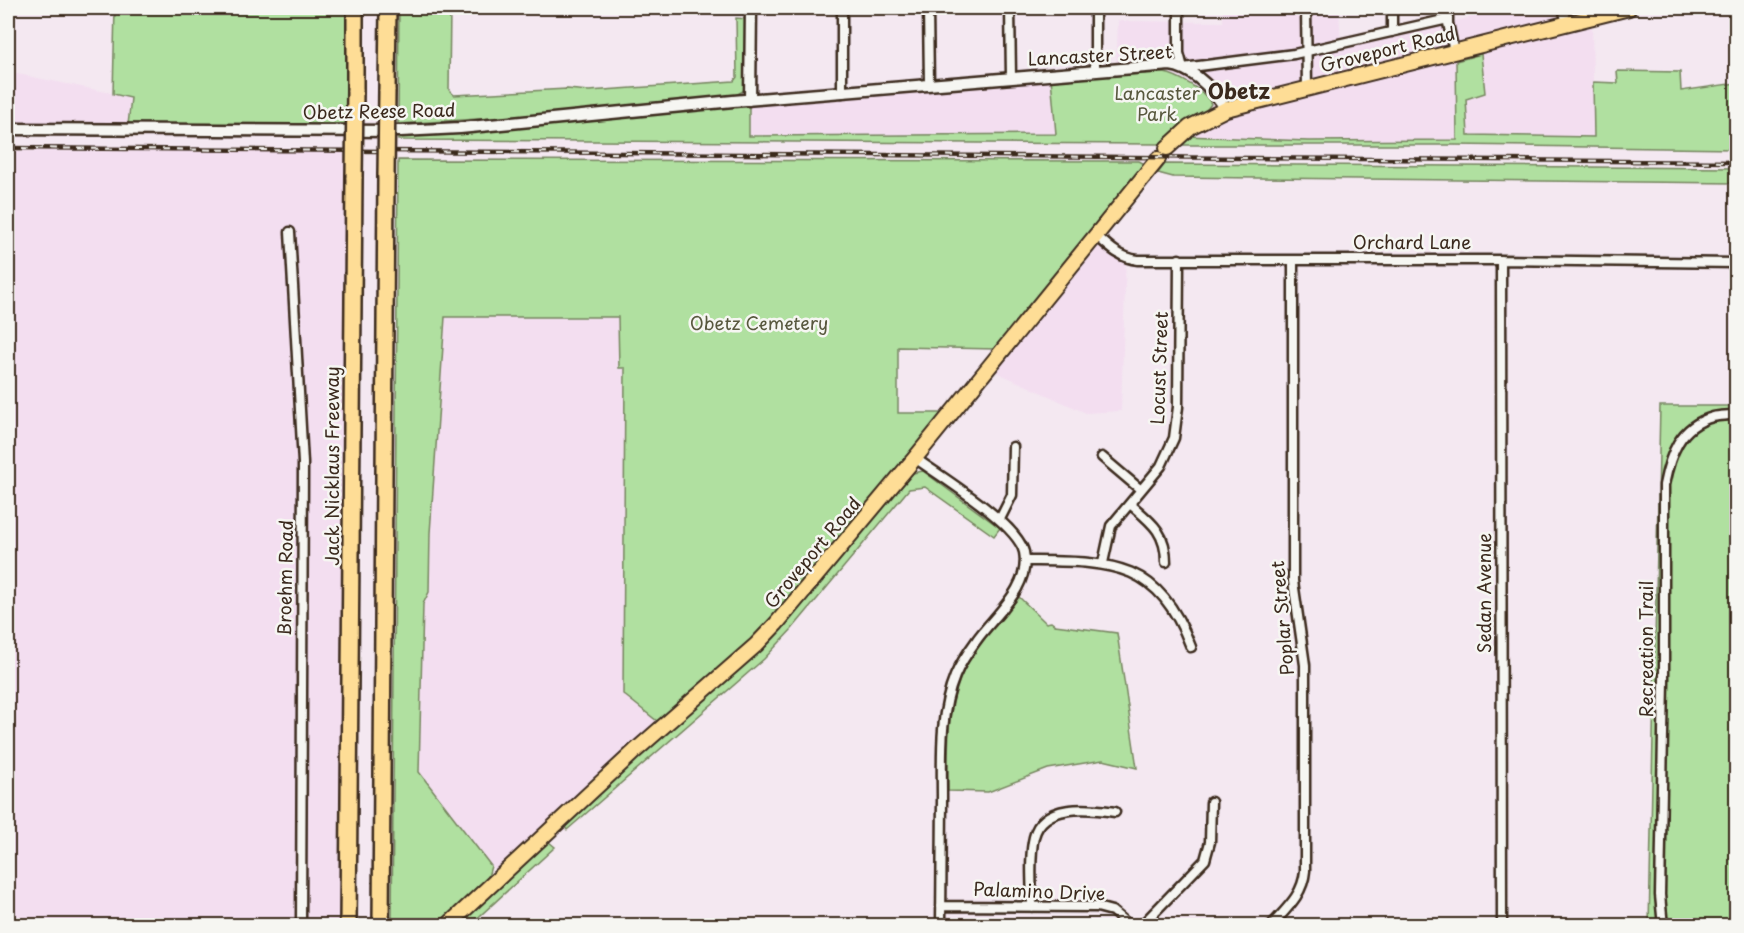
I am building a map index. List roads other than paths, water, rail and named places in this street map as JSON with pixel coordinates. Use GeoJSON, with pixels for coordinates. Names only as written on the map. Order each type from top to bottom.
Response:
{"type":"FeatureCollection","features":[{"type":"Feature","properties":{"kind":"highway","name":"Jack Nicklaus Freeway"},"geometry":{"type":"LineString","coordinates":[[348,926],[355,8]]}},
{"type":"Feature","properties":{"kind":"highway"},"geometry":{"type":"LineString","coordinates":[[381,926],[388,8]]}},
{"type":"Feature","properties":{"kind":"main road","name":"Groveport Road"},"geometry":{"type":"LineString","coordinates":[[447,926],[635,751],[756,645],[810,585],[1163,153],[1190,127],[1226,109],[1629,8]]}},
{"type":"Feature","properties":{"kind":"street"},"geometry":{"type":"LineString","coordinates":[[750,100],[751,8]]}},
{"type":"Feature","properties":{"kind":"street"},"geometry":{"type":"LineString","coordinates":[[842,8],[842,93]]}},
{"type":"Feature","properties":{"kind":"street"},"geometry":{"type":"LineString","coordinates":[[928,8],[929,84]]}},
{"type":"Feature","properties":{"kind":"street"},"geometry":{"type":"LineString","coordinates":[[1010,8],[1011,78]]}},
{"type":"Feature","properties":{"kind":"street"},"geometry":{"type":"LineString","coordinates":[[1095,8],[1095,71]]}},
{"type":"Feature","properties":{"kind":"street"},"geometry":{"type":"LineString","coordinates":[[1179,8],[1179,53],[1183,68],[1210,88],[1226,109]]}},
{"type":"Feature","properties":{"kind":"street"},"geometry":{"type":"LineString","coordinates":[[1306,8],[1307,88]]}},
{"type":"Feature","properties":{"kind":"street"},"geometry":{"type":"LineString","coordinates":[[1392,8],[1392,32]]}},
{"type":"Feature","properties":{"kind":"street"},"geometry":{"type":"LineString","coordinates":[[1448,8],[1454,52]]}},
{"type":"Feature","properties":{"kind":"street"},"geometry":{"type":"LineString","coordinates":[[1563,8],[1567,23]]}},
{"type":"Feature","properties":{"kind":"street","name":"Lancaster Street"},"geometry":{"type":"LineString","coordinates":[[750,100],[1170,65],[1183,68],[1307,51],[1448,19]]}},
{"type":"Feature","properties":{"kind":"street","name":"Obetz Reese Road"},"geometry":{"type":"LineString","coordinates":[[8,129],[401,131],[460,128],[750,100]]}},
{"type":"Feature","properties":{"kind":"street","name":"Broehm Road"},"geometry":{"type":"LineString","coordinates":[[290,232],[304,478],[301,926]]}},
{"type":"Feature","properties":{"kind":"street","name":"Orchard Lane"},"geometry":{"type":"LineString","coordinates":[[1096,235],[1119,255],[1128,259],[1737,263]]}},
{"type":"Feature","properties":{"kind":"street","name":"Locust Street"},"geometry":{"type":"LineString","coordinates":[[1102,563],[1111,526],[1161,466],[1174,438],[1177,422],[1179,260]]}},
{"type":"Feature","properties":{"kind":"street","name":"Poplar Street"},"geometry":{"type":"LineString","coordinates":[[1272,925],[1301,890],[1305,871],[1305,665],[1293,581],[1293,260]]}},
{"type":"Feature","properties":{"kind":"street","name":"Sedan Avenue"},"geometry":{"type":"LineString","coordinates":[[1501,260],[1502,926]]}},
{"type":"Feature","properties":{"kind":"street","name":"Recreation Trail"},"geometry":{"type":"LineString","coordinates":[[1663,926],[1660,895],[1664,681],[1664,485],[1669,460],[1677,443],[1689,430],[1713,417],[1737,414]]}},
{"type":"Feature","properties":{"kind":"street"},"geometry":{"type":"LineString","coordinates":[[1000,519],[1012,495],[1013,447]]}},
{"type":"Feature","properties":{"kind":"street"},"geometry":{"type":"LineString","coordinates":[[1102,457],[1141,490]]}},
{"type":"Feature","properties":{"kind":"street"},"geometry":{"type":"LineString","coordinates":[[915,458],[1000,519],[1013,531],[1020,541],[1025,561],[1018,586],[964,660],[946,701],[942,737],[941,926]]}},
{"type":"Feature","properties":{"kind":"street"},"geometry":{"type":"LineString","coordinates":[[1130,504],[1159,532],[1164,541],[1166,562]]}},
{"type":"Feature","properties":{"kind":"street"},"geometry":{"type":"LineString","coordinates":[[1025,561],[1102,563],[1137,576],[1157,590],[1175,611],[1191,647]]}},
{"type":"Feature","properties":{"kind":"street"},"geometry":{"type":"LineString","coordinates":[[1141,926],[1204,860],[1210,842],[1211,801]]}},
{"type":"Feature","properties":{"kind":"street"},"geometry":{"type":"LineString","coordinates":[[1032,907],[1032,845],[1036,830],[1041,823],[1046,818],[1060,812],[1091,808],[1115,812]]}},
{"type":"Feature","properties":{"kind":"street","name":"Palamino Drive"},"geometry":{"type":"LineString","coordinates":[[941,906],[1104,909],[1118,915],[1130,926]]}},
{"type":"Feature","properties":{"kind":"railway"},"geometry":{"type":"LineString","coordinates":[[8,148],[1736,162]]}},
{"type":"Feature","properties":{"kind":"district","name":"Obetz"},"geometry":{"type":"Point","coordinates":[1239,92]}},
{"type":"Feature","properties":{"kind":"park label","name":"Lancaster Park"},"geometry":{"type":"Point","coordinates":[1157,104]}},
{"type":"Feature","properties":{"kind":"park label","name":"Obetz Cemetery"},"geometry":{"type":"Point","coordinates":[759,324]}}]}
